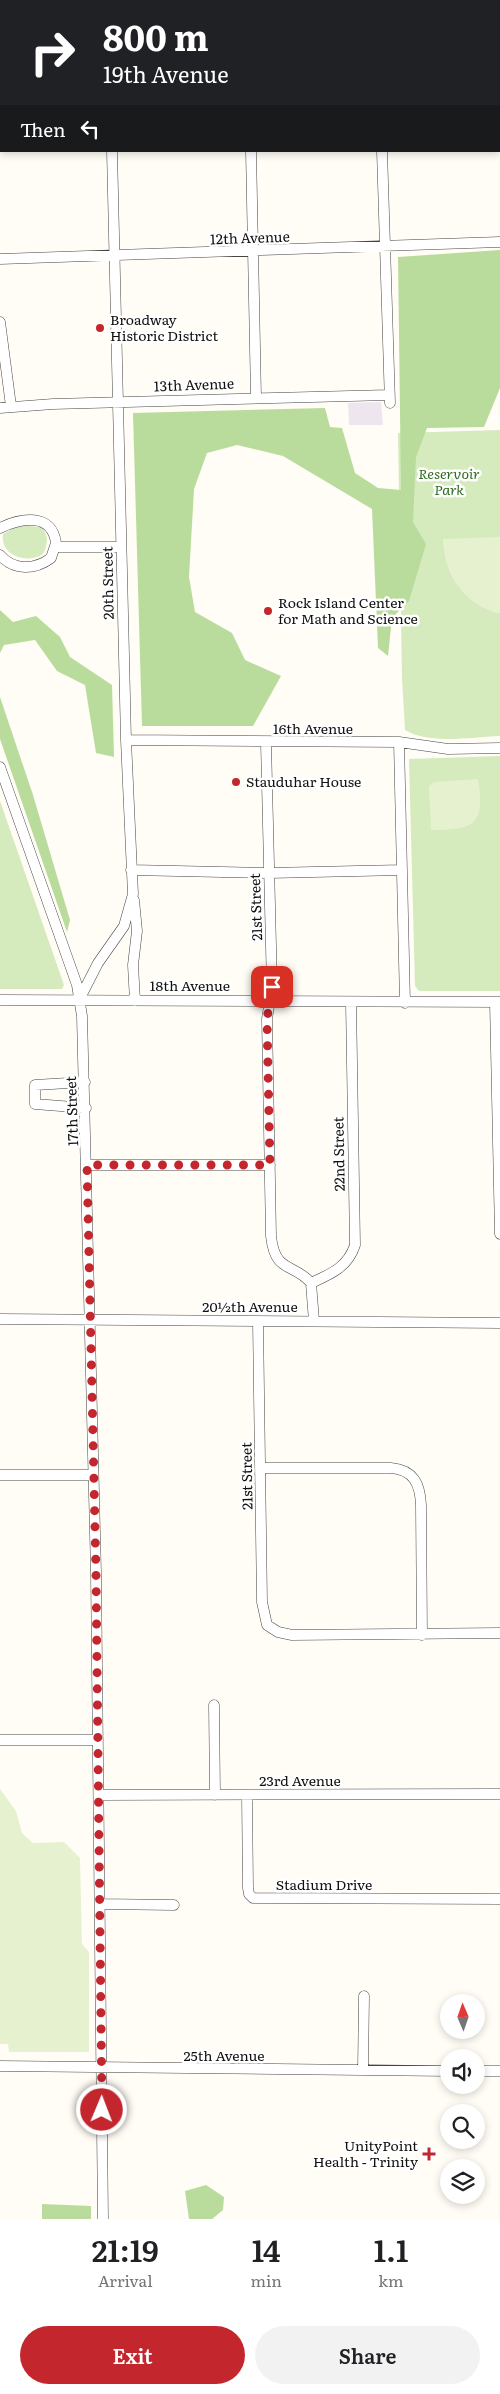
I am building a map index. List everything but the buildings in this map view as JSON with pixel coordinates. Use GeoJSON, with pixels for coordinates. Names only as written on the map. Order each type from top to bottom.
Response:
{"type":"FeatureCollection","features":[{"type":"Feature","properties":{"kind":"street","name":"20th Street"},"geometry":{"type":"LineString","coordinates":[[79,1000],[98,963],[124,926],[133,894],[126,740],[112,152]]}},
{"type":"Feature","properties":{"kind":"street"},"geometry":{"type":"LineString","coordinates":[[250,152],[254,252],[256,397]]}},
{"type":"Feature","properties":{"kind":"street"},"geometry":{"type":"LineString","coordinates":[[382,152],[384,246]]}},
{"type":"Feature","properties":{"kind":"street","name":"12th Avenue"},"geometry":{"type":"LineString","coordinates":[[0,259],[254,252],[500,242]]}},
{"type":"Feature","properties":{"kind":"street","name":"13th Avenue"},"geometry":{"type":"LineString","coordinates":[[0,408],[11,406],[256,397],[390,399],[384,246]]}},
{"type":"Feature","properties":{"kind":"street"},"geometry":{"type":"LineString","coordinates":[[0,322],[11,406]]}},
{"type":"Feature","properties":{"kind":"street"},"geometry":{"type":"LineString","coordinates":[[0,528],[23,519],[38,520],[50,528],[55,537],[55,547],[51,558],[37,567],[14,565],[0,555]]}},
{"type":"Feature","properties":{"kind":"street"},"geometry":{"type":"LineString","coordinates":[[55,547],[121,548]]}},
{"type":"Feature","properties":{"kind":"street","name":"16th Avenue"},"geometry":{"type":"LineString","coordinates":[[126,740],[266,743],[399,742],[448,749],[500,748]]}},
{"type":"Feature","properties":{"kind":"street"},"geometry":{"type":"LineString","coordinates":[[399,742],[405,1003]]}},
{"type":"Feature","properties":{"kind":"street","name":"21st Street"},"geometry":{"type":"LineString","coordinates":[[266,743],[272,987],[267,1019],[271,1236],[274,1253],[282,1264],[303,1275],[311,1283]]}},
{"type":"Feature","properties":{"kind":"street","name":"17th Street"},"geometry":{"type":"LineString","coordinates":[[0,766],[77,986],[85,1082],[101,1904],[103,2219]]}},
{"type":"Feature","properties":{"kind":"street"},"geometry":{"type":"LineString","coordinates":[[131,870],[269,873],[402,870]]}},
{"type":"Feature","properties":{"kind":"street"},"geometry":{"type":"LineString","coordinates":[[133,894],[137,932],[133,965],[135,1001]]}},
{"type":"Feature","properties":{"kind":"street","name":"18th Avenue"},"geometry":{"type":"LineString","coordinates":[[0,1000],[498,1002]]}},
{"type":"Feature","properties":{"kind":"street","name":"22nd Street"},"geometry":{"type":"LineString","coordinates":[[311,1283],[345,1264],[350,1259],[355,1245],[351,1002]]}},
{"type":"Feature","properties":{"kind":"street"},"geometry":{"type":"LineString","coordinates":[[498,1002],[500,1234]]}},
{"type":"Feature","properties":{"kind":"street"},"geometry":{"type":"LineString","coordinates":[[85,1082],[35,1085],[35,1104],[86,1108]]}},
{"type":"Feature","properties":{"kind":"street"},"geometry":{"type":"LineString","coordinates":[[87,1165],[270,1165]]}},
{"type":"Feature","properties":{"kind":"street"},"geometry":{"type":"LineString","coordinates":[[311,1283],[314,1321]]}},
{"type":"Feature","properties":{"kind":"street","name":"20½th Avenue"},"geometry":{"type":"LineString","coordinates":[[0,1319],[500,1323]]}},
{"type":"Feature","properties":{"kind":"street","name":"21st Street"},"geometry":{"type":"LineString","coordinates":[[258,1322],[262,1602],[264,1616],[270,1628],[292,1635],[422,1635]]}},
{"type":"Feature","properties":{"kind":"street"},"geometry":{"type":"LineString","coordinates":[[260,1468],[391,1468],[401,1469],[413,1477],[420,1489],[421,1505],[422,1635],[500,1634]]}},
{"type":"Feature","properties":{"kind":"street"},"geometry":{"type":"LineString","coordinates":[[0,1475],[93,1476]]}},
{"type":"Feature","properties":{"kind":"street"},"geometry":{"type":"LineString","coordinates":[[214,1705],[215,1795]]}},
{"type":"Feature","properties":{"kind":"street"},"geometry":{"type":"LineString","coordinates":[[0,1740],[98,1740]]}},
{"type":"Feature","properties":{"kind":"street","name":"23rd Avenue"},"geometry":{"type":"LineString","coordinates":[[99,1795],[500,1794]]}},
{"type":"Feature","properties":{"kind":"street","name":"Stadium Drive"},"geometry":{"type":"LineString","coordinates":[[247,1795],[248,1888],[249,1894],[254,1898],[500,1900]]}},
{"type":"Feature","properties":{"kind":"street"},"geometry":{"type":"LineString","coordinates":[[101,1904],[174,1905]]}},
{"type":"Feature","properties":{"kind":"street"},"geometry":{"type":"LineString","coordinates":[[363,2070],[364,1996]]}},
{"type":"Feature","properties":{"kind":"street","name":"25th Avenue"},"geometry":{"type":"LineString","coordinates":[[0,2066],[89,2065],[103,2068],[440,2071]]}},
{"type":"Feature","properties":{"kind":"street"},"geometry":{"type":"LineString","coordinates":[[485,2071],[500,2070]]}},
{"type":"Feature","properties":{"kind":"shaded area"},"geometry":{"type":"Polygon","coordinates":[[[381,402],[383,425],[349,425],[348,403],[381,402]]]}},
{"type":"Feature","properties":{"kind":"green space"},"geometry":{"type":"Polygon","coordinates":[[[500,250],[500,388],[484,427],[427,428],[416,457],[413,522],[426,544],[409,601],[392,618],[388,656],[378,648],[372,509],[283,456],[237,445],[207,453],[194,489],[189,577],[195,612],[232,633],[245,660],[281,676],[253,726],[142,726],[133,413],[325,408],[330,427],[342,428],[355,473],[378,488],[401,490],[398,257],[500,250]]]}},
{"type":"Feature","properties":{"kind":"green space","name":"Reservoir Park"},"geometry":{"type":"Polygon","coordinates":[[[500,430],[500,736],[439,739],[415,735],[405,730],[402,678],[398,433],[500,430]]]}},
{"type":"Feature","properties":{"kind":"green space"},"geometry":{"type":"Polygon","coordinates":[[[19,525],[41,527],[44,530],[47,540],[43,554],[37,557],[23,558],[10,553],[3,542],[3,534],[19,525]]]}},
{"type":"Feature","properties":{"kind":"green space"},"geometry":{"type":"Polygon","coordinates":[[[500,537],[500,613],[497,613],[474,602],[458,585],[447,564],[443,539],[500,537]]]}},
{"type":"Feature","properties":{"kind":"green space"},"geometry":{"type":"Polygon","coordinates":[[[0,610],[13,622],[36,616],[60,637],[70,657],[112,685],[114,757],[96,753],[85,685],[57,671],[35,640],[4,645],[0,653],[0,610]]]}},
{"type":"Feature","properties":{"kind":"green space"},"geometry":{"type":"Polygon","coordinates":[[[0,697],[33,795],[70,920],[67,932],[0,739],[0,697]]]}},
{"type":"Feature","properties":{"kind":"green space"},"geometry":{"type":"Polygon","coordinates":[[[500,756],[500,991],[419,991],[415,986],[409,759],[500,756]]]}},
{"type":"Feature","properties":{"kind":"green space"},"geometry":{"type":"Polygon","coordinates":[[[478,779],[480,807],[478,816],[473,822],[457,829],[431,830],[429,786],[434,782],[478,779]]]}},
{"type":"Feature","properties":{"kind":"green space"},"geometry":{"type":"Polygon","coordinates":[[[0,801],[64,985],[62,989],[0,989],[0,801]]]}},
{"type":"Feature","properties":{"kind":"green space"},"geometry":{"type":"Polygon","coordinates":[[[0,1789],[16,1811],[22,1833],[33,1843],[64,1842],[80,1858],[82,1944],[89,1952],[89,2052],[9,2052],[8,2044],[0,2044],[0,1789]]]}},
{"type":"Feature","properties":{"kind":"green space"},"geometry":{"type":"Polygon","coordinates":[[[206,2185],[224,2197],[223,2210],[212,2219],[189,2219],[185,2191],[206,2185]]]}},
{"type":"Feature","properties":{"kind":"green space"},"geometry":{"type":"Polygon","coordinates":[[[42,2204],[91,2206],[91,2219],[42,2219],[42,2204]]]}},
{"type":"Feature","properties":{"kind":"place","name":"Broadway Historic District"},"geometry":{"type":"Point","coordinates":[100,328]}},
{"type":"Feature","properties":{"kind":"place","name":"Rock Island Center for Math and Science"},"geometry":{"type":"Point","coordinates":[268,611]}},
{"type":"Feature","properties":{"kind":"place","name":"Stauduhar House"},"geometry":{"type":"Point","coordinates":[236,782]}},
{"type":"Feature","properties":{"kind":"place","name":"UnityPoint Health - Trinity"},"geometry":{"type":"Point","coordinates":[429,2154]}},
{"type":"Feature","properties":{"kind":"route"},"geometry":{"type":"LineString","coordinates":[[102,2110],[103,2050],[96,1573],[87,1165],[270,1165],[267,1019],[272,987]]}}]}
